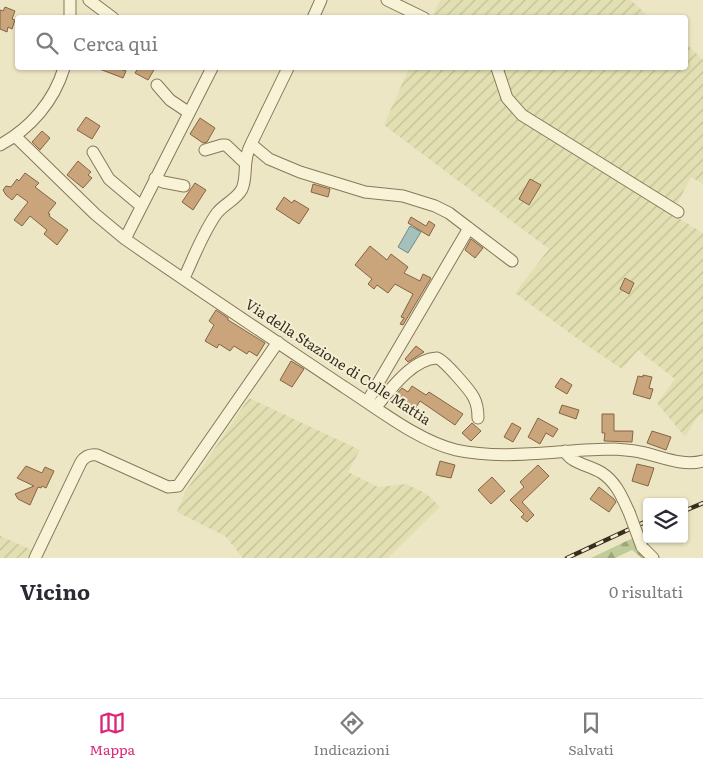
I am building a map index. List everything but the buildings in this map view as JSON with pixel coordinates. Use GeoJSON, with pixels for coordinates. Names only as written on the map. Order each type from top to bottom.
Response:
{"type":"FeatureCollection","features":[{"type":"Feature","properties":{"kind":"street"},"geometry":{"type":"LineString","coordinates":[[70,0],[70,15]]}},
{"type":"Feature","properties":{"kind":"street"},"geometry":{"type":"LineString","coordinates":[[89,0],[109,15]]}},
{"type":"Feature","properties":{"kind":"street"},"geometry":{"type":"LineString","coordinates":[[314,15],[322,0]]}},
{"type":"Feature","properties":{"kind":"street"},"geometry":{"type":"LineString","coordinates":[[387,0],[418,15]]}},
{"type":"Feature","properties":{"kind":"street"},"geometry":{"type":"LineString","coordinates":[[0,145],[15,136],[40,113],[56,87],[63,70]]}},
{"type":"Feature","properties":{"kind":"street"},"geometry":{"type":"LineString","coordinates":[[125,239],[211,70]]}},
{"type":"Feature","properties":{"kind":"street"},"geometry":{"type":"LineString","coordinates":[[184,278],[216,214],[239,194],[242,189],[245,156],[287,70]]}},
{"type":"Feature","properties":{"kind":"street"},"geometry":{"type":"LineString","coordinates":[[498,70],[507,98],[522,115],[678,212]]}},
{"type":"Feature","properties":{"kind":"street"},"geometry":{"type":"LineString","coordinates":[[157,85],[170,100],[188,112]]}},
{"type":"Feature","properties":{"kind":"street","name":"Via della Stazione di Colle Mattia"},"geometry":{"type":"LineString","coordinates":[[15,136],[95,214],[125,239],[372,404],[431,440],[455,450],[470,452],[511,454],[625,450],[681,462],[695,463],[703,461]]}},
{"type":"Feature","properties":{"kind":"street"},"geometry":{"type":"LineString","coordinates":[[250,144],[269,159],[296,171],[365,192],[397,195],[424,202],[445,211],[512,261]]}},
{"type":"Feature","properties":{"kind":"street"},"geometry":{"type":"LineString","coordinates":[[205,150],[222,145],[226,146],[245,163]]}},
{"type":"Feature","properties":{"kind":"street"},"geometry":{"type":"LineString","coordinates":[[93,152],[109,179],[141,206]]}},
{"type":"Feature","properties":{"kind":"street"},"geometry":{"type":"LineString","coordinates":[[155,178],[184,186]]}},
{"type":"Feature","properties":{"kind":"street"},"geometry":{"type":"LineString","coordinates":[[372,404],[469,228]]}},
{"type":"Feature","properties":{"kind":"street"},"geometry":{"type":"LineString","coordinates":[[35,558],[83,459],[90,455],[97,455],[168,486],[178,486],[278,342]]}},
{"type":"Feature","properties":{"kind":"street"},"geometry":{"type":"LineString","coordinates":[[372,404],[406,373],[427,360],[437,358],[445,362],[472,395],[477,405],[478,418]]}},
{"type":"Feature","properties":{"kind":"street"},"geometry":{"type":"LineString","coordinates":[[565,451],[574,460],[609,478],[620,492],[642,547],[653,558]]}},
{"type":"Feature","properties":{"kind":"shaded area"},"geometry":{"type":"Polygon","coordinates":[[[440,0],[631,0],[647,15],[433,15],[440,0]]]}},
{"type":"Feature","properties":{"kind":"shaded area"},"geometry":{"type":"Polygon","coordinates":[[[688,45],[703,60],[703,184],[691,177],[672,214],[703,233],[703,414],[698,416],[685,437],[657,403],[675,379],[638,350],[622,369],[515,293],[549,249],[384,125],[408,70],[688,70],[688,45]]]}},
{"type":"Feature","properties":{"kind":"shaded area"},"geometry":{"type":"Polygon","coordinates":[[[249,398],[360,450],[348,472],[378,487],[406,484],[427,494],[440,507],[388,558],[243,558],[225,536],[177,512],[185,492],[249,398]]]}},
{"type":"Feature","properties":{"kind":"shaded area"},"geometry":{"type":"Polygon","coordinates":[[[0,536],[37,552],[34,558],[0,558],[0,536]]]}},
{"type":"Feature","properties":{"kind":"green space"},"geometry":{"type":"Polygon","coordinates":[[[635,537],[645,558],[642,558],[632,550],[615,558],[591,558],[635,537]]]}},
{"type":"Feature","properties":{"kind":"water"},"geometry":{"type":"Polygon","coordinates":[[[410,226],[421,232],[408,253],[398,247],[410,226]]]}},
{"type":"Feature","properties":{"kind":"railway"},"geometry":{"type":"LineString","coordinates":[[688,509],[703,503]]}},
{"type":"Feature","properties":{"kind":"railway"},"geometry":{"type":"LineString","coordinates":[[567,558],[643,523]]}}]}
